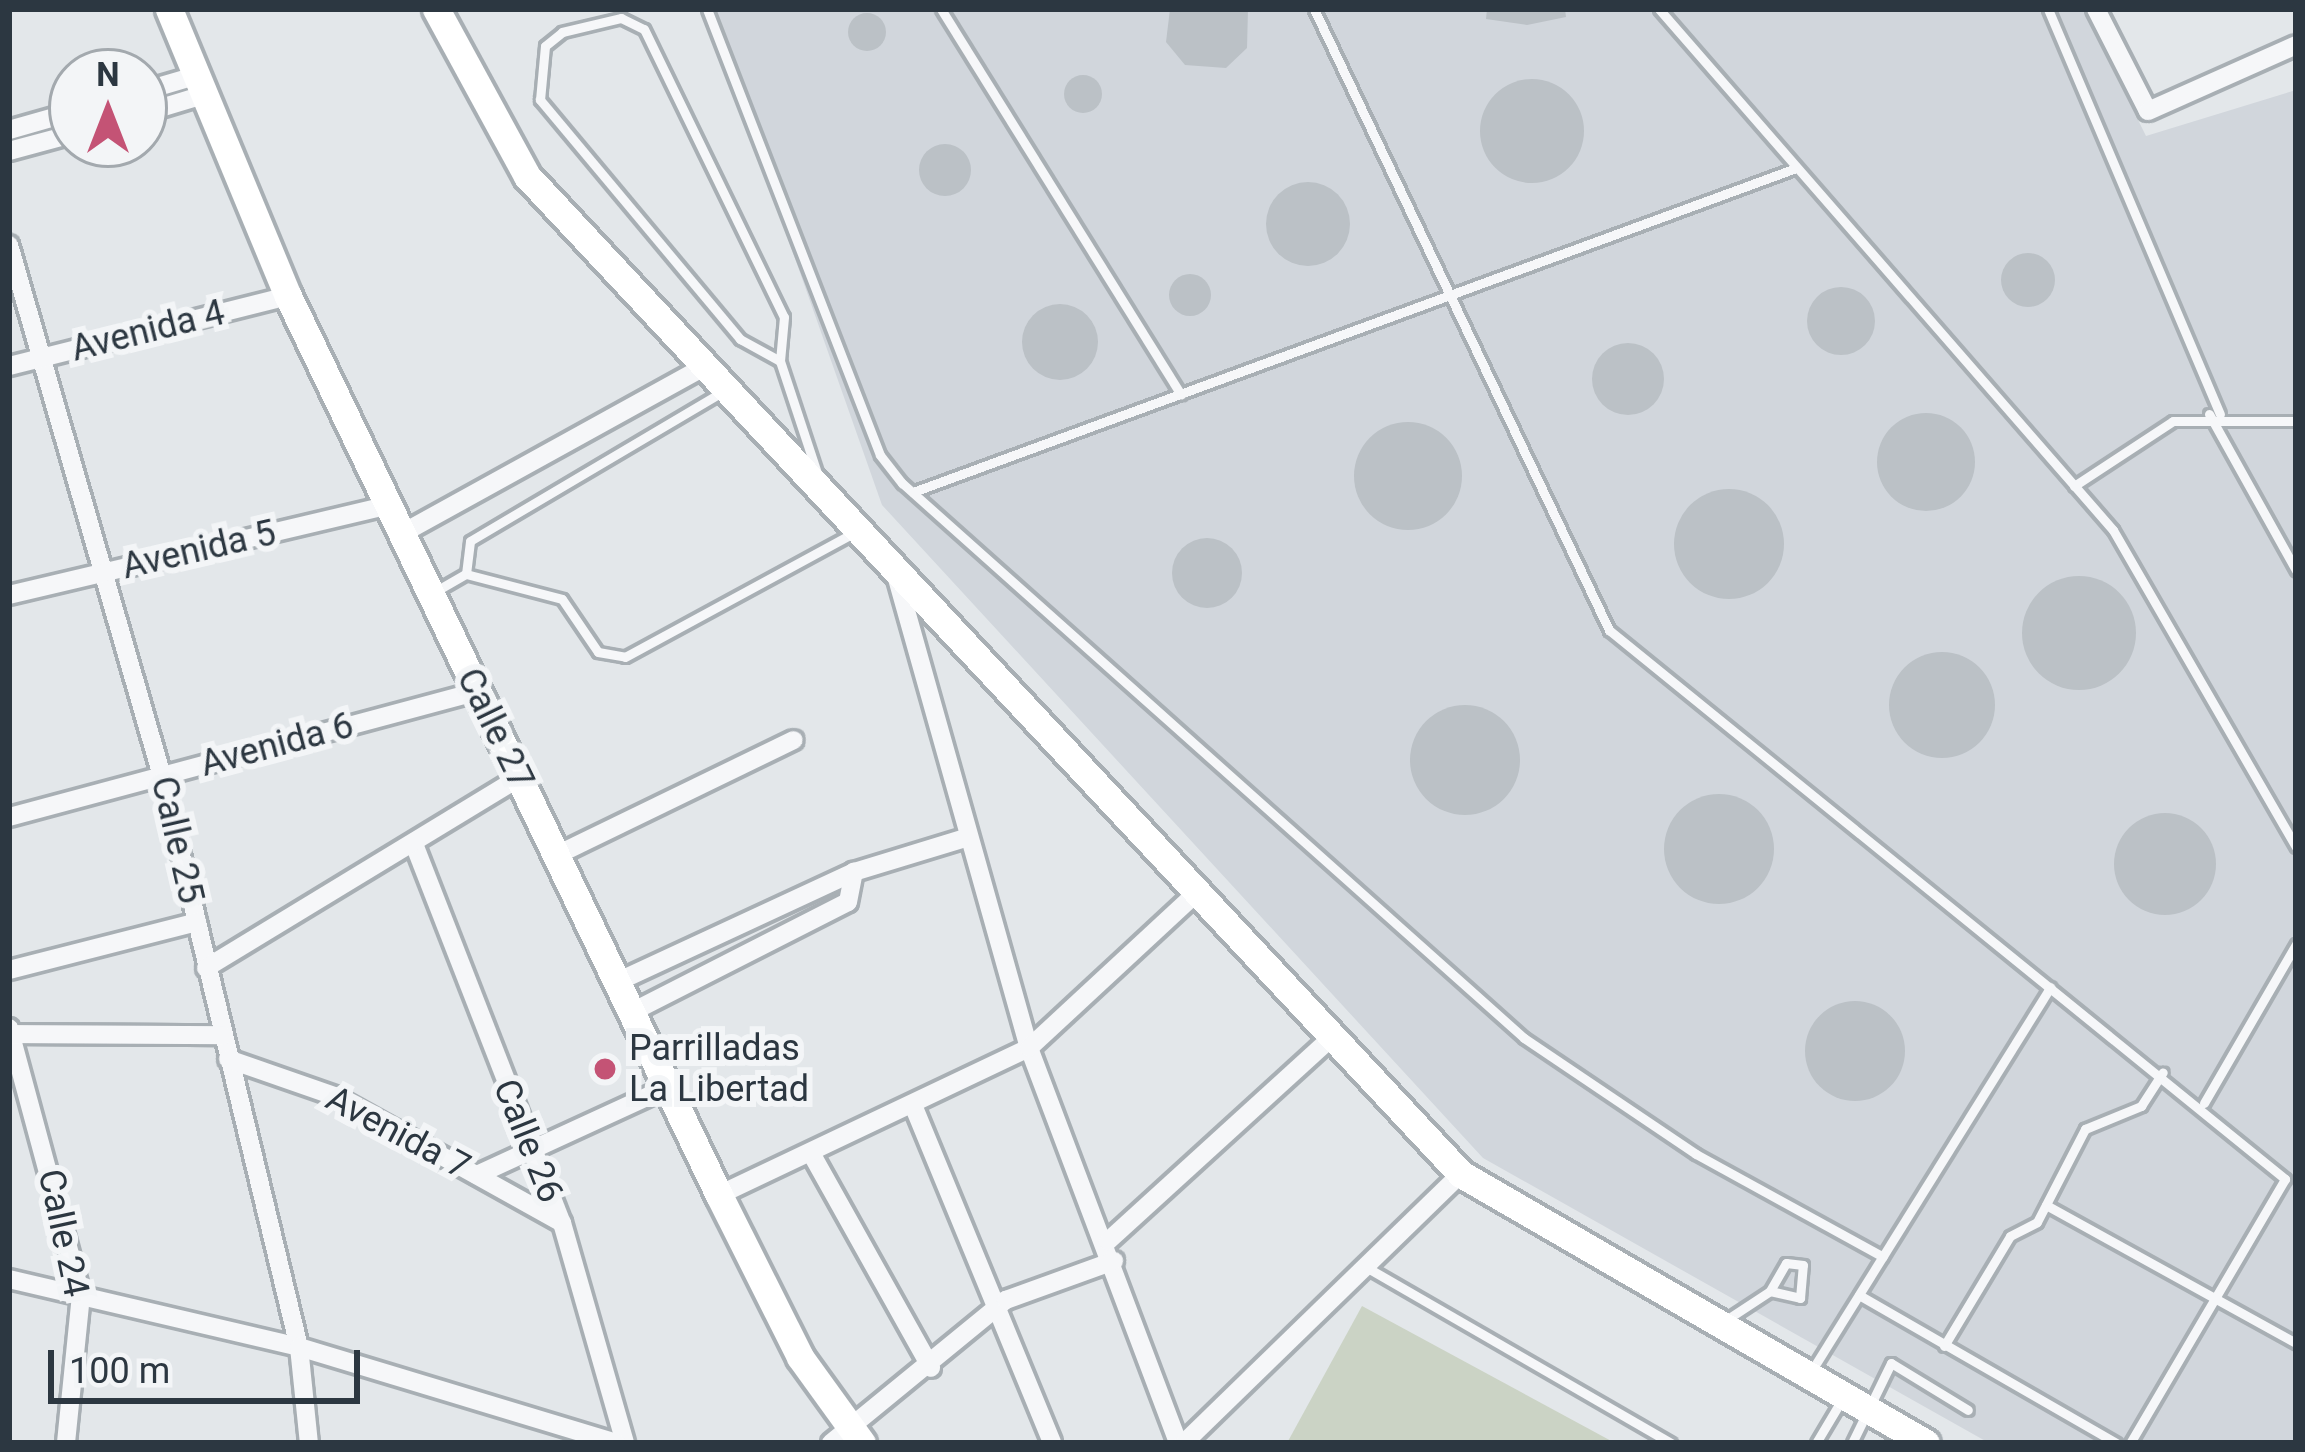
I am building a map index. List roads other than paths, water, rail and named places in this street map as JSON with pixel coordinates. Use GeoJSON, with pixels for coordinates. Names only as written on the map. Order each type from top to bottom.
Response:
{"type":"FeatureCollection","features":[{"type":"Feature","properties":{"kind":"main road","name":"Calle 27"},"geometry":{"type":"LineString","coordinates":[[169,9],[196,86],[288,296],[718,1195],[848,1440]]}},
{"type":"Feature","properties":{"kind":"main road"},"geometry":{"type":"LineString","coordinates":[[436,9],[527,176],[822,489],[1193,896],[1461,1174],[1927,1443]]}},
{"type":"Feature","properties":{"kind":"street"},"geometry":{"type":"LineString","coordinates":[[2096,9],[2148,111],[2296,45]]}},
{"type":"Feature","properties":{"kind":"street"},"geometry":{"type":"LineString","coordinates":[[168,89],[196,86]]}},
{"type":"Feature","properties":{"kind":"street"},"geometry":{"type":"LineString","coordinates":[[168,100],[196,86]]}},
{"type":"Feature","properties":{"kind":"street"},"geometry":{"type":"LineString","coordinates":[[9,130],[48,119]]}},
{"type":"Feature","properties":{"kind":"street"},"geometry":{"type":"LineString","coordinates":[[9,152],[48,141]]}},
{"type":"Feature","properties":{"kind":"street","name":"Calle 25"},"geometry":{"type":"LineString","coordinates":[[9,244],[163,776],[299,1347],[309,1443]]}},
{"type":"Feature","properties":{"kind":"street","name":"Avenida 4"},"geometry":{"type":"LineString","coordinates":[[9,366],[288,296]]}},
{"type":"Feature","properties":{"kind":"street"},"geometry":{"type":"LineString","coordinates":[[404,533],[704,367]]}},
{"type":"Feature","properties":{"kind":"street","name":"Avenida 5"},"geometry":{"type":"LineString","coordinates":[[9,595],[389,505]]}},
{"type":"Feature","properties":{"kind":"street"},"geometry":{"type":"LineString","coordinates":[[895,568],[964,838],[1029,1048],[1111,1251],[1181,1443],[1461,1174]]}},
{"type":"Feature","properties":{"kind":"street","name":"Avenida 6"},"geometry":{"type":"LineString","coordinates":[[9,817],[476,692]]}},
{"type":"Feature","properties":{"kind":"street"},"geometry":{"type":"LineString","coordinates":[[557,855],[794,740]]}},
{"type":"Feature","properties":{"kind":"street"},"geometry":{"type":"LineString","coordinates":[[206,968],[518,778]]}},
{"type":"Feature","properties":{"kind":"street"},"geometry":{"type":"LineString","coordinates":[[617,982],[854,872],[964,838]]}},
{"type":"Feature","properties":{"kind":"street","name":"Calle 26"},"geometry":{"type":"LineString","coordinates":[[414,844],[562,1223],[625,1443]]}},
{"type":"Feature","properties":{"kind":"street"},"geometry":{"type":"LineString","coordinates":[[632,1012],[848,902],[854,872]]}},
{"type":"Feature","properties":{"kind":"street"},"geometry":{"type":"LineString","coordinates":[[718,1195],[1029,1048],[1193,896]]}},
{"type":"Feature","properties":{"kind":"street"},"geometry":{"type":"LineString","coordinates":[[9,970],[197,922]]}},
{"type":"Feature","properties":{"kind":"street"},"geometry":{"type":"LineString","coordinates":[[10,1032],[223,1035]]}},
{"type":"Feature","properties":{"kind":"street","name":"Calle 24"},"geometry":{"type":"LineString","coordinates":[[10,1032],[81,1295],[66,1443]]}},
{"type":"Feature","properties":{"kind":"street"},"geometry":{"type":"LineString","coordinates":[[848,1440],[995,1307],[1111,1251],[1329,1040]]}},
{"type":"Feature","properties":{"kind":"street","name":"Avenida 7"},"geometry":{"type":"LineString","coordinates":[[229,1058],[334,1096],[562,1223]]}},
{"type":"Feature","properties":{"kind":"street"},"geometry":{"type":"LineString","coordinates":[[477,1175],[668,1087]]}},
{"type":"Feature","properties":{"kind":"street"},"geometry":{"type":"LineString","coordinates":[[914,1105],[1052,1443]]}},
{"type":"Feature","properties":{"kind":"street"},"geometry":{"type":"LineString","coordinates":[[811,1153],[931,1368]]}},
{"type":"Feature","properties":{"kind":"street"},"geometry":{"type":"LineString","coordinates":[[9,1279],[299,1347],[616,1443]]}},
{"type":"Feature","properties":{"kind":"lane"},"geometry":{"type":"LineString","coordinates":[[707,9],[880,454],[913,492],[1525,1038],[1696,1154],[1882,1257]]}},
{"type":"Feature","properties":{"kind":"lane"},"geometry":{"type":"LineString","coordinates":[[941,9],[1180,394]]}},
{"type":"Feature","properties":{"kind":"lane"},"geometry":{"type":"LineString","coordinates":[[1315,9],[1446,302],[1609,630],[2050,987],[2204,1103],[2296,1185]]}},
{"type":"Feature","properties":{"kind":"lane"},"geometry":{"type":"LineString","coordinates":[[1659,9],[2113,530],[2296,847]]}},
{"type":"Feature","properties":{"kind":"lane"},"geometry":{"type":"LineString","coordinates":[[2048,9],[2214,414],[2296,570]]}},
{"type":"Feature","properties":{"kind":"lane"},"geometry":{"type":"LineString","coordinates":[[780,361],[740,339],[540,100],[540,61],[562,32],[621,18],[644,29],[784,317],[780,361],[822,489]]}},
{"type":"Feature","properties":{"kind":"lane"},"geometry":{"type":"LineString","coordinates":[[913,492],[1446,302],[1796,168]]}},
{"type":"Feature","properties":{"kind":"lane"},"geometry":{"type":"LineString","coordinates":[[466,574],[470,542],[726,390]]}},
{"type":"Feature","properties":{"kind":"lane"},"geometry":{"type":"LineString","coordinates":[[2074,487],[2173,421],[2214,414],[2296,421]]}},
{"type":"Feature","properties":{"kind":"lane"},"geometry":{"type":"LineString","coordinates":[[431,594],[466,574],[562,599],[598,652],[625,657],[856,531]]}},
{"type":"Feature","properties":{"kind":"lane"},"geometry":{"type":"LineString","coordinates":[[2204,1103],[2296,944]]}},
{"type":"Feature","properties":{"kind":"lane"},"geometry":{"type":"LineString","coordinates":[[1809,1376],[2050,987]]}},
{"type":"Feature","properties":{"kind":"lane"},"geometry":{"type":"LineString","coordinates":[[1944,1346],[2010,1236],[2046,1205],[2085,1129],[2141,1106],[2163,1072]]}},
{"type":"Feature","properties":{"kind":"lane"},"geometry":{"type":"LineString","coordinates":[[2130,1443],[2285,1179]]}},
{"type":"Feature","properties":{"kind":"lane"},"geometry":{"type":"LineString","coordinates":[[2046,1205],[2296,1343]]}},
{"type":"Feature","properties":{"kind":"lane"},"geometry":{"type":"LineString","coordinates":[[1723,1322],[1769,1292],[1786,1263],[1803,1265],[1800,1298],[1769,1292]]}},
{"type":"Feature","properties":{"kind":"lane"},"geometry":{"type":"LineString","coordinates":[[1366,1267],[1671,1443]]}},
{"type":"Feature","properties":{"kind":"lane"},"geometry":{"type":"LineString","coordinates":[[1859,1294],[2116,1443]]}},
{"type":"Feature","properties":{"kind":"lane"},"geometry":{"type":"LineString","coordinates":[[1816,1443],[1893,1363],[1968,1410]]}},
{"type":"Feature","properties":{"kind":"lane"},"geometry":{"type":"LineString","coordinates":[[1852,1443],[1855,1402]]}},
{"type":"Feature","properties":{"kind":"place","name":"Parrilladas La Libertad"},"geometry":{"type":"Point","coordinates":[605,1069]}}]}
